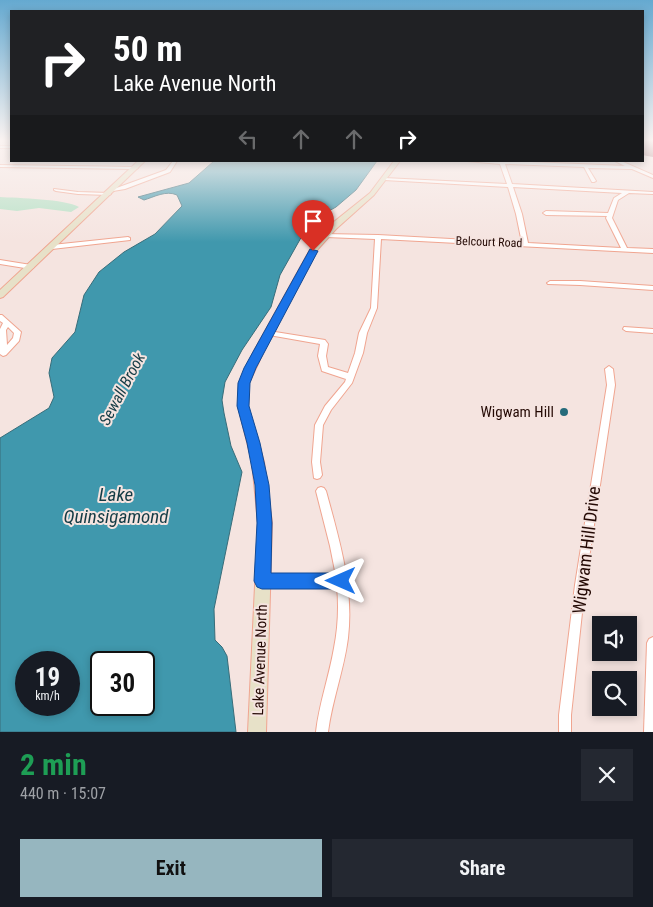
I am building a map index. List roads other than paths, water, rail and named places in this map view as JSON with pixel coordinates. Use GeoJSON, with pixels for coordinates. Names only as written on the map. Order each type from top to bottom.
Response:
{"type":"FeatureCollection","features":[{"type":"Feature","properties":{"kind":"main road"},"geometry":{"type":"LineString","coordinates":[[0,295],[130,174]]}},
{"type":"Feature","properties":{"kind":"main road","name":"Lake Avenue North"},"geometry":{"type":"LineString","coordinates":[[257,732],[265,537],[263,497],[257,457],[245,415],[243,398],[247,376],[313,251],[326,235],[370,197],[387,174]]}},
{"type":"Feature","properties":{"kind":"street"},"geometry":{"type":"LineString","coordinates":[[56,190],[78,193],[111,192],[160,174]]}},
{"type":"Feature","properties":{"kind":"street"},"geometry":{"type":"LineString","coordinates":[[505,174],[519,214],[525,243]]}},
{"type":"Feature","properties":{"kind":"street"},"geometry":{"type":"LineString","coordinates":[[590,174],[594,181]]}},
{"type":"Feature","properties":{"kind":"street"},"geometry":{"type":"LineString","coordinates":[[384,179],[629,190],[653,193]]}},
{"type":"Feature","properties":{"kind":"street"},"geometry":{"type":"LineString","coordinates":[[625,249],[610,222],[610,215],[616,199],[629,190]]}},
{"type":"Feature","properties":{"kind":"street"},"geometry":{"type":"LineString","coordinates":[[546,212],[610,215]]}},
{"type":"Feature","properties":{"kind":"street","name":"Belcourt Road"},"geometry":{"type":"LineString","coordinates":[[326,235],[525,243],[653,251]]}},
{"type":"Feature","properties":{"kind":"street"},"geometry":{"type":"LineString","coordinates":[[317,475],[319,424],[328,408],[346,387],[359,352],[363,333],[373,312],[378,237]]}},
{"type":"Feature","properties":{"kind":"street"},"geometry":{"type":"LineString","coordinates":[[52,247],[128,239]]}},
{"type":"Feature","properties":{"kind":"street"},"geometry":{"type":"LineString","coordinates":[[0,262],[31,267]]}},
{"type":"Feature","properties":{"kind":"street"},"geometry":{"type":"LineString","coordinates":[[550,283],[653,288]]}},
{"type":"Feature","properties":{"kind":"street"},"geometry":{"type":"LineString","coordinates":[[0,317],[4,318],[6,323],[17,330],[18,334],[2,356]]}},
{"type":"Feature","properties":{"kind":"street"},"geometry":{"type":"LineString","coordinates":[[2,356],[3,330],[6,323]]}},
{"type":"Feature","properties":{"kind":"street"},"geometry":{"type":"LineString","coordinates":[[626,329],[653,331]]}},
{"type":"Feature","properties":{"kind":"street"},"geometry":{"type":"LineString","coordinates":[[269,333],[322,342],[324,344],[322,356],[325,369],[350,377]]}},
{"type":"Feature","properties":{"kind":"street","name":"Wigwam Hill Drive"},"geometry":{"type":"LineString","coordinates":[[565,732],[565,715],[580,585],[611,385],[609,369]]}},
{"type":"Feature","properties":{"kind":"street"},"geometry":{"type":"LineString","coordinates":[[321,491],[339,555],[344,625],[322,732]]}},
{"type":"Feature","properties":{"kind":"street"},"geometry":{"type":"LineString","coordinates":[[262,581],[341,581]]}},
{"type":"Feature","properties":{"kind":"street"},"geometry":{"type":"LineString","coordinates":[[650,732],[653,643]]}},
{"type":"Feature","properties":{"kind":"water","name":"Lake Quinsigamond"},"geometry":{"type":"Polygon","coordinates":[[[199,174],[367,174],[356,190],[336,207],[318,217],[307,227],[280,275],[271,307],[242,350],[225,382],[222,400],[224,413],[231,446],[242,472],[214,609],[215,640],[227,656],[236,732],[0,732],[0,438],[49,408],[54,397],[49,373],[52,358],[75,332],[84,295],[99,272],[124,252],[155,234],[182,206],[177,195],[169,193],[144,200],[138,197],[189,183],[199,174]]]}},
{"type":"Feature","properties":{"kind":"place","name":"Wigwam Hill"},"geometry":{"type":"Point","coordinates":[564,412]}},
{"type":"Feature","properties":{"kind":"water label","name":"Sewall Brook"},"geometry":{"type":"Point","coordinates":[122,389]}}]}
